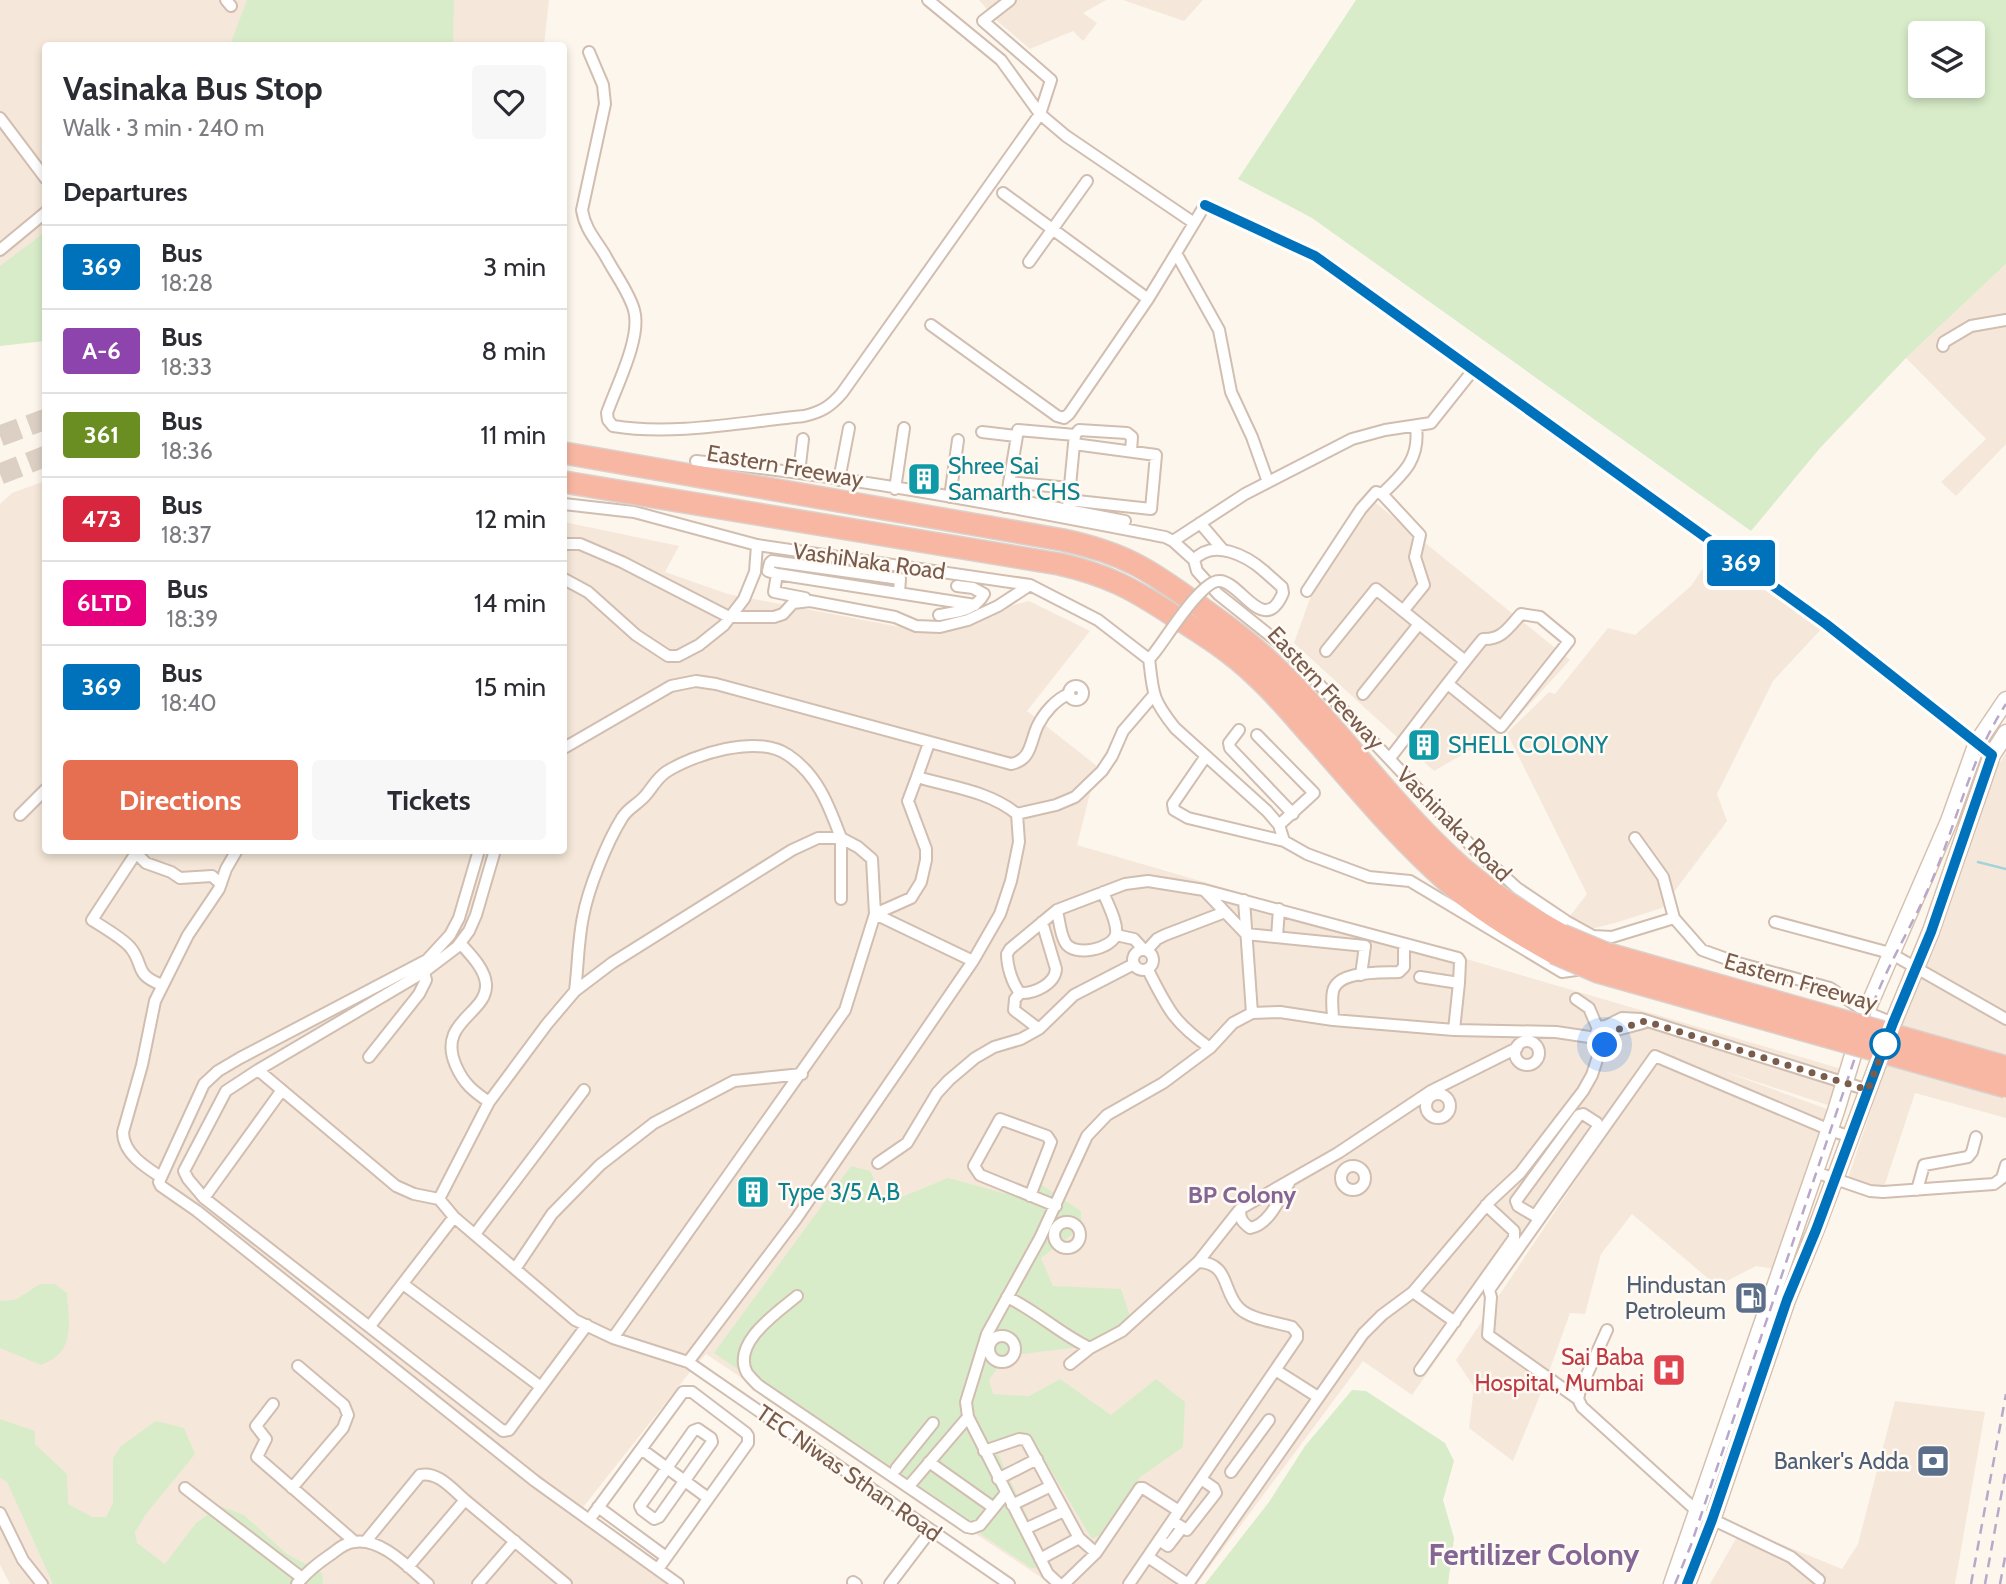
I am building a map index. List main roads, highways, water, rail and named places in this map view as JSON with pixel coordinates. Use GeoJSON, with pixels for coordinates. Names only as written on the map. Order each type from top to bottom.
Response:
{"type":"FeatureCollection","features":[{"type":"Feature","properties":{"kind":"highway","name":"Eastern Freeway"},"geometry":{"type":"LineString","coordinates":[[567,454],[1063,540],[1106,550],[1129,559],[1155,573],[1246,641],[1290,682],[1385,791],[1461,867],[1558,944],[1598,972],[2006,1087]]}},
{"type":"Feature","properties":{"kind":"highway","name":"Eastern Freeway"},"geometry":{"type":"LineString","coordinates":[[567,482],[1059,564],[1119,582],[1233,656],[1276,696],[1371,804],[1448,882],[1490,915],[1558,944],[1605,953],[2006,1067]]}},
{"type":"Feature","properties":{"kind":"main road"},"geometry":{"type":"LineString","coordinates":[[1680,1582],[1705,1517],[1779,1298],[1796,1225],[1830,1130],[1866,1012],[1949,821],[1980,740],[2006,700]]}},
{"type":"Feature","properties":{"kind":"main road"},"geometry":{"type":"LineString","coordinates":[[1779,1298],[1816,1230],[1893,1023],[1931,932],[1998,745]]}},
{"type":"Feature","properties":{"kind":"main road"},"geometry":{"type":"LineString","coordinates":[[1836,1111],[1857,1118]]}},
{"type":"Feature","properties":{"kind":"main road"},"geometry":{"type":"LineString","coordinates":[[1796,1225],[1816,1230]]}},
{"type":"Feature","properties":{"kind":"waterway"},"geometry":{"type":"LineString","coordinates":[[1978,862],[2006,869]]}},
{"type":"Feature","properties":{"kind":"tunnel"},"geometry":{"type":"LineString","coordinates":[[0,436],[42,420]]}},
{"type":"Feature","properties":{"kind":"tunnel"},"geometry":{"type":"LineString","coordinates":[[0,474],[42,458]]}},
{"type":"Feature","properties":{"kind":"railway"},"geometry":{"type":"LineString","coordinates":[[1675,1584],[1691,1545],[1873,1004],[1930,885],[1984,744],[2006,704]]}},
{"type":"Feature","properties":{"kind":"railway"},"geometry":{"type":"LineString","coordinates":[[1971,1584],[2006,1394]]}},
{"type":"Feature","properties":{"kind":"railway"},"geometry":{"type":"LineString","coordinates":[[1985,1584],[2006,1469]]}},
{"type":"Feature","properties":{"kind":"railway"},"geometry":{"type":"LineString","coordinates":[[2000,1584],[2006,1552]]}},
{"type":"Feature","properties":{"kind":"place","name":"Shree Sai Samarth CHS"},"geometry":{"type":"Point","coordinates":[924,479]}},
{"type":"Feature","properties":{"kind":"place","name":"SHELL COLONY"},"geometry":{"type":"Point","coordinates":[1424,745]}},
{"type":"Feature","properties":{"kind":"place","name":"Type 3/5 A,B"},"geometry":{"type":"Point","coordinates":[753,1192]}},
{"type":"Feature","properties":{"kind":"place","name":"Hindustan Petroleum"},"geometry":{"type":"Point","coordinates":[1751,1298]}},
{"type":"Feature","properties":{"kind":"place","name":"Sai Baba Hospital, Mumbai"},"geometry":{"type":"Point","coordinates":[1669,1370]}},
{"type":"Feature","properties":{"kind":"place","name":"Banker's Adda"},"geometry":{"type":"Point","coordinates":[1933,1461]}},
{"type":"Feature","properties":{"kind":"district","name":"BP Colony"},"geometry":{"type":"Point","coordinates":[1242,1195]}},
{"type":"Feature","properties":{"kind":"district","name":"Fertilizer Colony"},"geometry":{"type":"Point","coordinates":[1534,1555]}}]}
